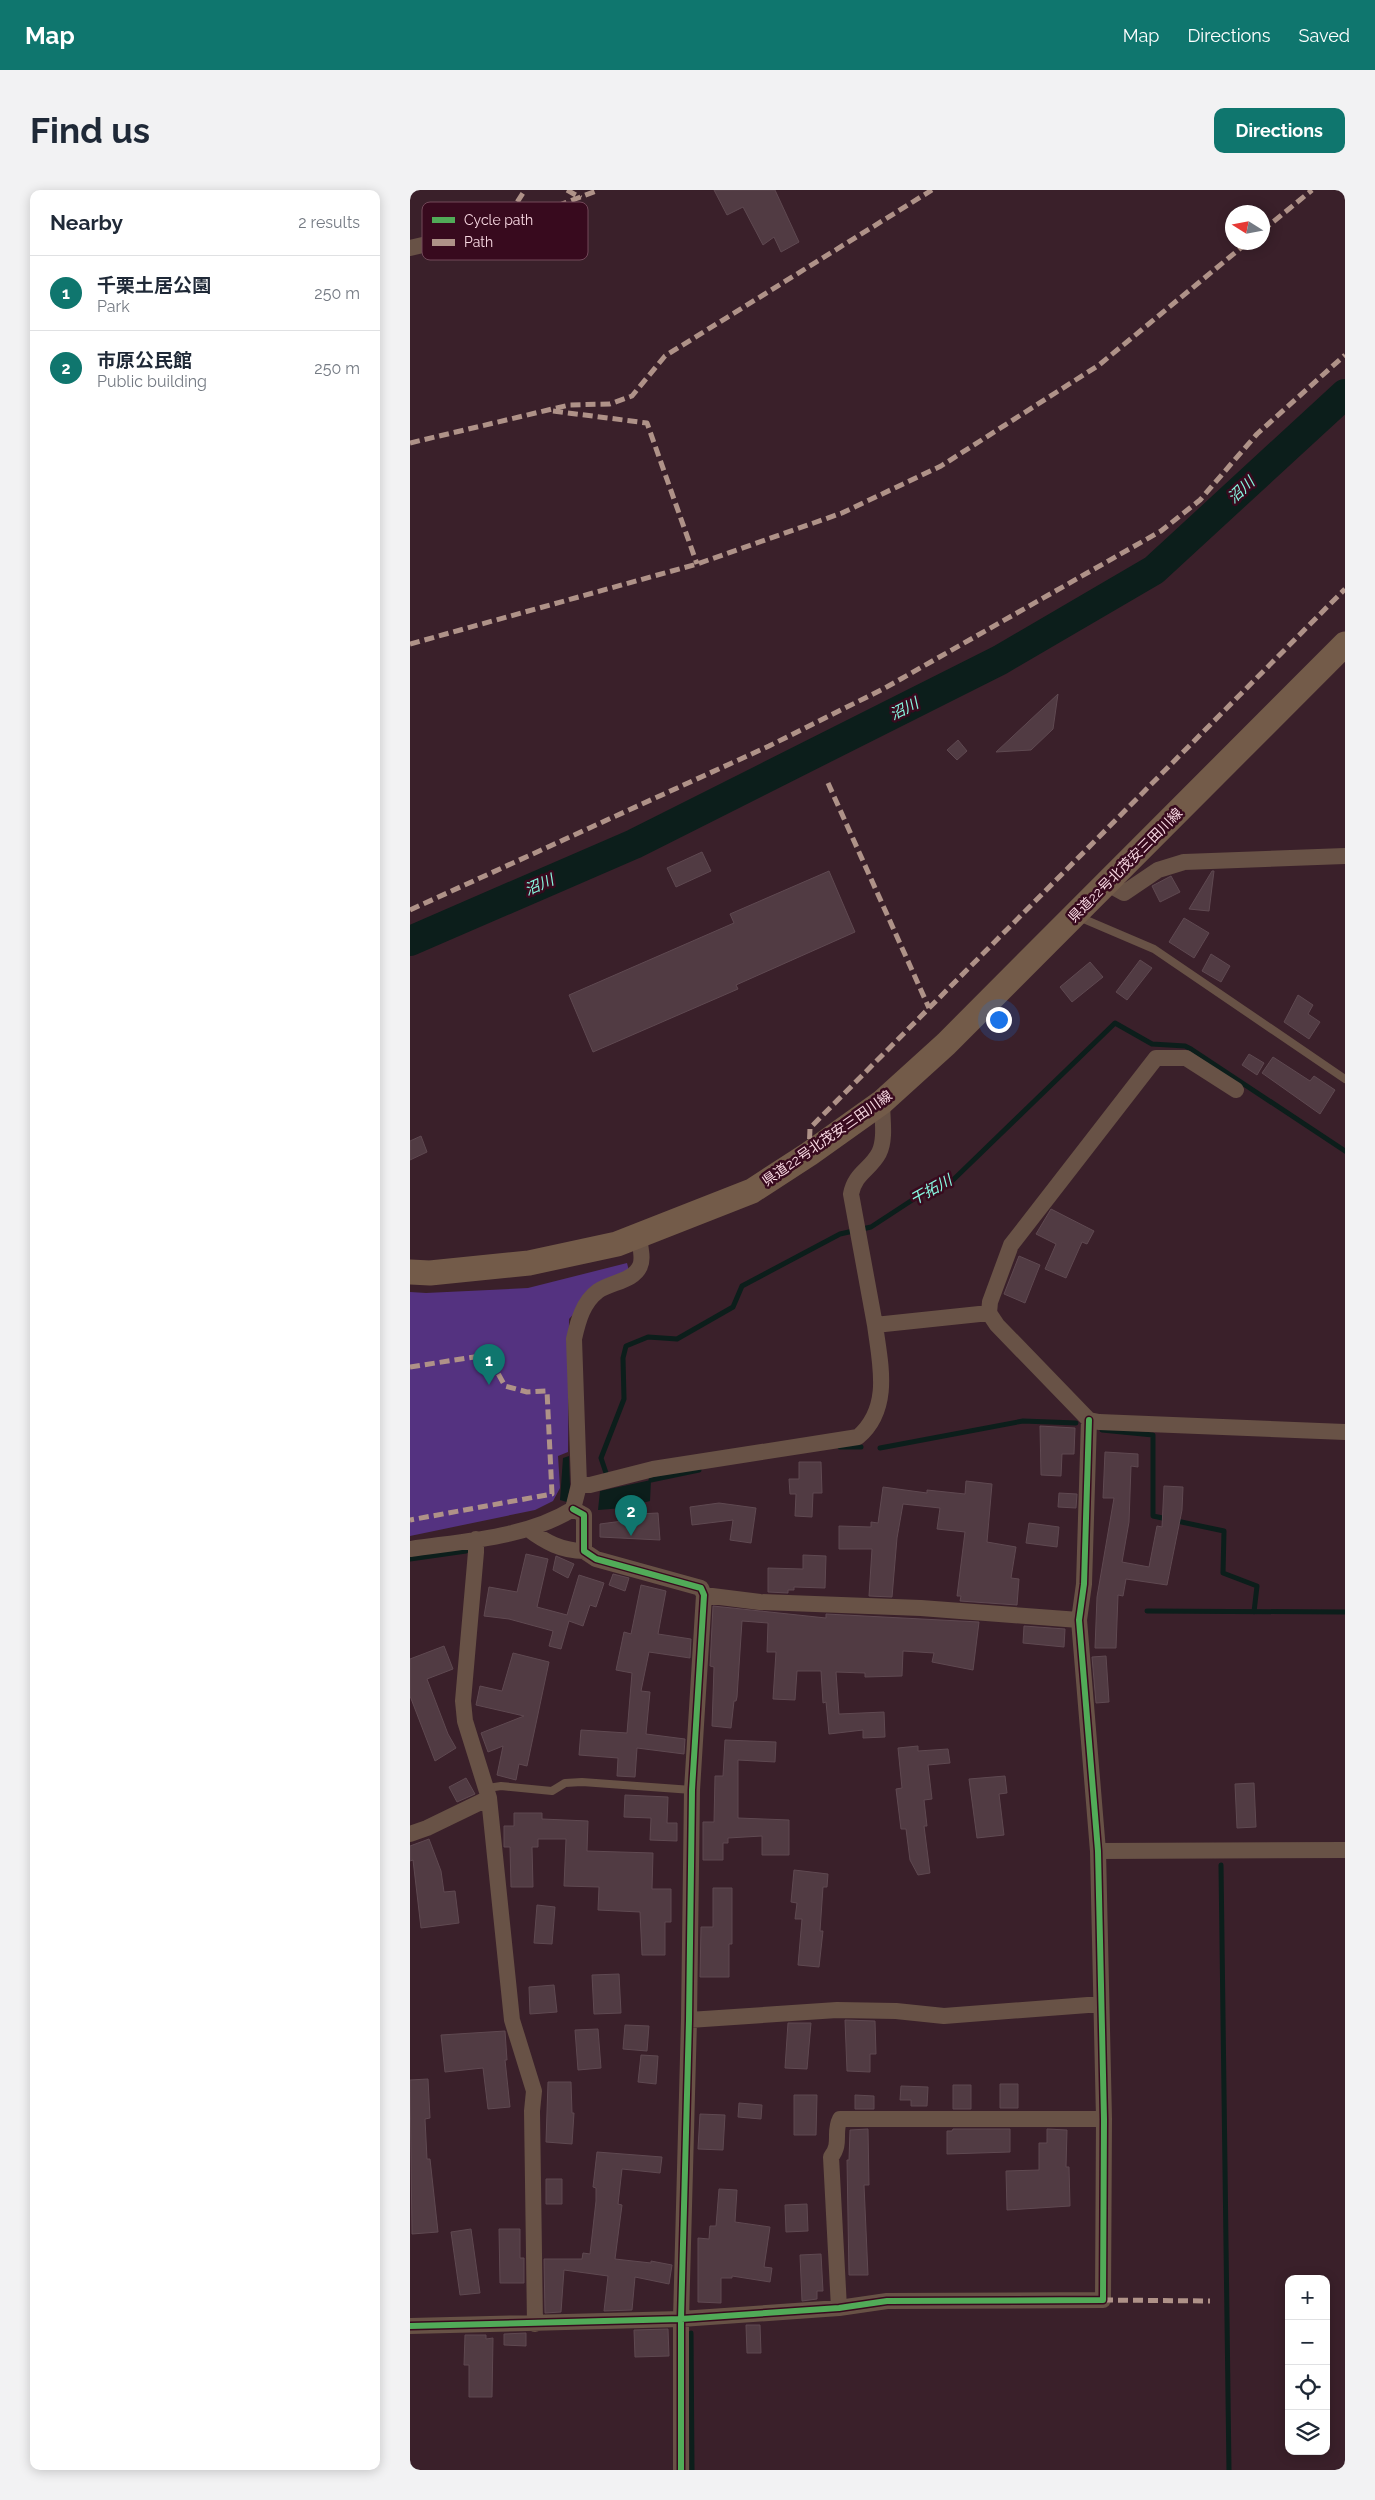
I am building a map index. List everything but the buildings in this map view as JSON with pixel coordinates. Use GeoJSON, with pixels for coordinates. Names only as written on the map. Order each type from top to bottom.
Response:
{"type":"FeatureCollection","features":[{"type":"Feature","properties":{"kind":"main road","name":"県道22号北茂安三田川線"},"geometry":{"type":"LineString","coordinates":[[410,1272],[430,1273],[529,1263],[617,1244],[752,1190],[809,1154],[882,1102],[946,1044],[1345,644]]}},
{"type":"Feature","properties":{"kind":"street"},"geometry":{"type":"LineString","coordinates":[[1106,883],[1124,893],[1158,870],[1184,862],[1345,856]]}},
{"type":"Feature","properties":{"kind":"street"},"geometry":{"type":"LineString","coordinates":[[1236,1090],[1186,1058],[1156,1058],[1011,1245],[990,1302],[989,1314],[997,1325],[1088,1420],[1345,1432]]}},
{"type":"Feature","properties":{"kind":"street"},"geometry":{"type":"LineString","coordinates":[[579,1485],[590,1485],[652,1469],[858,1437],[867,1430],[880,1402],[883,1380],[851,1194],[854,1181],[878,1154],[882,1144],[882,1102]]}},
{"type":"Feature","properties":{"kind":"street"},"geometry":{"type":"LineString","coordinates":[[410,1549],[528,1529],[556,1519],[573,1509],[579,1485],[574,1339],[584,1308],[598,1292],[636,1273],[642,1264],[639,1235]]}},
{"type":"Feature","properties":{"kind":"street"},"geometry":{"type":"LineString","coordinates":[[874,1325],[989,1314]]}},
{"type":"Feature","properties":{"kind":"street"},"geometry":{"type":"LineString","coordinates":[[410,2326],[681,2319],[839,2308],[887,2301],[1103,2300],[1104,2119],[1098,1851],[1078,1620],[1084,1584],[1088,1420]]}},
{"type":"Feature","properties":{"kind":"street"},"geometry":{"type":"LineString","coordinates":[[573,1509],[584,1515],[584,1551]]}},
{"type":"Feature","properties":{"kind":"street"},"geometry":{"type":"LineString","coordinates":[[528,1529],[545,1542],[572,1551],[584,1551],[596,1559],[701,1588],[704,1596],[692,1790],[689,2020],[681,2319],[681,2470]]}},
{"type":"Feature","properties":{"kind":"street"},"geometry":{"type":"LineString","coordinates":[[476,1539],[463,1701],[465,1720],[489,1793],[512,2020],[534,2092],[532,2111],[535,2324]]}},
{"type":"Feature","properties":{"kind":"street"},"geometry":{"type":"LineString","coordinates":[[704,1596],[760,1602],[921,1608],[1078,1620]]}},
{"type":"Feature","properties":{"kind":"street"},"geometry":{"type":"LineString","coordinates":[[410,1834],[427,1828],[489,1793]]}},
{"type":"Feature","properties":{"kind":"street"},"geometry":{"type":"LineString","coordinates":[[1098,1851],[1345,1850]]}},
{"type":"Feature","properties":{"kind":"street"},"geometry":{"type":"LineString","coordinates":[[689,2020],[837,2010],[896,2011],[944,2016],[1101,2004]]}},
{"type":"Feature","properties":{"kind":"street"},"geometry":{"type":"LineString","coordinates":[[839,2308],[831,2157],[838,2149],[837,2126],[840,2119],[1104,2119]]}},
{"type":"Feature","properties":{"kind":"lane"},"geometry":{"type":"LineString","coordinates":[[1075,915],[1154,949],[1345,1079]]}},
{"type":"Feature","properties":{"kind":"lane"},"geometry":{"type":"LineString","coordinates":[[489,1793],[501,1786],[552,1791],[565,1783],[582,1782],[692,1790]]}},
{"type":"Feature","properties":{"kind":"shaded area"},"geometry":{"type":"Polygon","coordinates":[[[627,1263],[629,1271],[597,1288],[569,1319],[568,1452],[558,1456],[560,1488],[553,1501],[535,1510],[410,1536],[410,1292],[426,1293],[528,1288],[627,1263]]]}},
{"type":"Feature","properties":{"kind":"shaded area"},"geometry":{"type":"Polygon","coordinates":[[[569,1456],[570,1487],[567,1502],[560,1500],[563,1458],[569,1456]]]}},
{"type":"Feature","properties":{"kind":"shaded area"},"geometry":{"type":"Polygon","coordinates":[[[651,1480],[650,1501],[623,1508],[598,1510],[600,1491],[651,1480]]]}},
{"type":"Feature","properties":{"kind":"waterway","name":"沼川"},"geometry":{"type":"LineString","coordinates":[[410,941],[634,844],[1000,660],[1154,570],[1345,394]]}},
{"type":"Feature","properties":{"kind":"waterway","name":"干拓川"},"geometry":{"type":"LineString","coordinates":[[606,1473],[601,1458],[624,1399],[623,1358],[626,1346],[648,1337],[677,1339],[733,1307],[742,1286],[840,1234],[871,1227],[923,1193],[952,1181],[1115,1023],[1152,1044],[1185,1046],[1191,1049],[1345,1151]]}},
{"type":"Feature","properties":{"kind":"waterway"},"geometry":{"type":"LineString","coordinates":[[880,1448],[1023,1421],[1076,1423]]}},
{"type":"Feature","properties":{"kind":"waterway"},"geometry":{"type":"LineString","coordinates":[[1102,1430],[1153,1435],[1153,1516],[1224,1531],[1223,1573],[1257,1586],[1254,1612]]}},
{"type":"Feature","properties":{"kind":"waterway"},"geometry":{"type":"LineString","coordinates":[[840,1447],[861,1447]]}},
{"type":"Feature","properties":{"kind":"waterway"},"geometry":{"type":"LineString","coordinates":[[651,1480],[699,1470]]}},
{"type":"Feature","properties":{"kind":"waterway"},"geometry":{"type":"LineString","coordinates":[[410,1559],[466,1551]]}},
{"type":"Feature","properties":{"kind":"waterway"},"geometry":{"type":"LineString","coordinates":[[1147,1611],[1345,1612]]}},
{"type":"Feature","properties":{"kind":"waterway"},"geometry":{"type":"LineString","coordinates":[[1221,1865],[1229,2470]]}},
{"type":"Feature","properties":{"kind":"waterway"},"geometry":{"type":"LineString","coordinates":[[691,2333],[692,2470]]}},
{"type":"Feature","properties":{"kind":"marked path"},"geometry":{"type":"LineString","coordinates":[[517,202],[525,190]]}},
{"type":"Feature","properties":{"kind":"marked path"},"geometry":{"type":"LineString","coordinates":[[567,190],[581,198]]}},
{"type":"Feature","properties":{"kind":"marked path"},"geometry":{"type":"LineString","coordinates":[[567,202],[599,190]]}},
{"type":"Feature","properties":{"kind":"marked path"},"geometry":{"type":"LineString","coordinates":[[410,443],[569,405],[610,404],[632,396],[665,356],[932,190]]}},
{"type":"Feature","properties":{"kind":"marked path"},"geometry":{"type":"LineString","coordinates":[[1270,224],[1312,190]]}},
{"type":"Feature","properties":{"kind":"marked path"},"geometry":{"type":"LineString","coordinates":[[410,644],[697,564],[842,513],[941,466],[1099,365],[1238,250]]}},
{"type":"Feature","properties":{"kind":"marked path"},"geometry":{"type":"LineString","coordinates":[[410,910],[769,746],[885,688],[1161,531],[1200,500],[1257,434],[1345,355]]}},
{"type":"Feature","properties":{"kind":"marked path"},"geometry":{"type":"LineString","coordinates":[[553,411],[647,423],[697,564]]}},
{"type":"Feature","properties":{"kind":"marked path"},"geometry":{"type":"LineString","coordinates":[[809,1154],[810,1128],[1345,589]]}},
{"type":"Feature","properties":{"kind":"marked path"},"geometry":{"type":"LineString","coordinates":[[828,783],[929,1008]]}},
{"type":"Feature","properties":{"kind":"marked path"},"geometry":{"type":"LineString","coordinates":[[410,1367],[493,1354],[495,1368],[505,1386],[527,1392],[547,1391],[552,1494],[410,1520]]}},
{"type":"Feature","properties":{"kind":"marked path"},"geometry":{"type":"LineString","coordinates":[[1103,2300],[1210,2301]]}},
{"type":"Feature","properties":{"kind":"cycle path"},"geometry":{"type":"LineString","coordinates":[[410,2326],[681,2319],[839,2308],[887,2301],[1103,2300],[1104,2119],[1098,1851],[1079,1620],[1084,1584],[1089,1420]]}},
{"type":"Feature","properties":{"kind":"cycle path"},"geometry":{"type":"LineString","coordinates":[[573,1509],[584,1515],[584,1551],[596,1559],[701,1588],[704,1595],[692,1790],[689,2020],[681,2319],[681,2470]]}},
{"type":"Feature","properties":{"kind":"place","name":"千栗土居公園"},"geometry":{"type":"Point","coordinates":[489,1385]}},
{"type":"Feature","properties":{"kind":"place","name":"市原公民館"},"geometry":{"type":"Point","coordinates":[631,1536]}}]}
